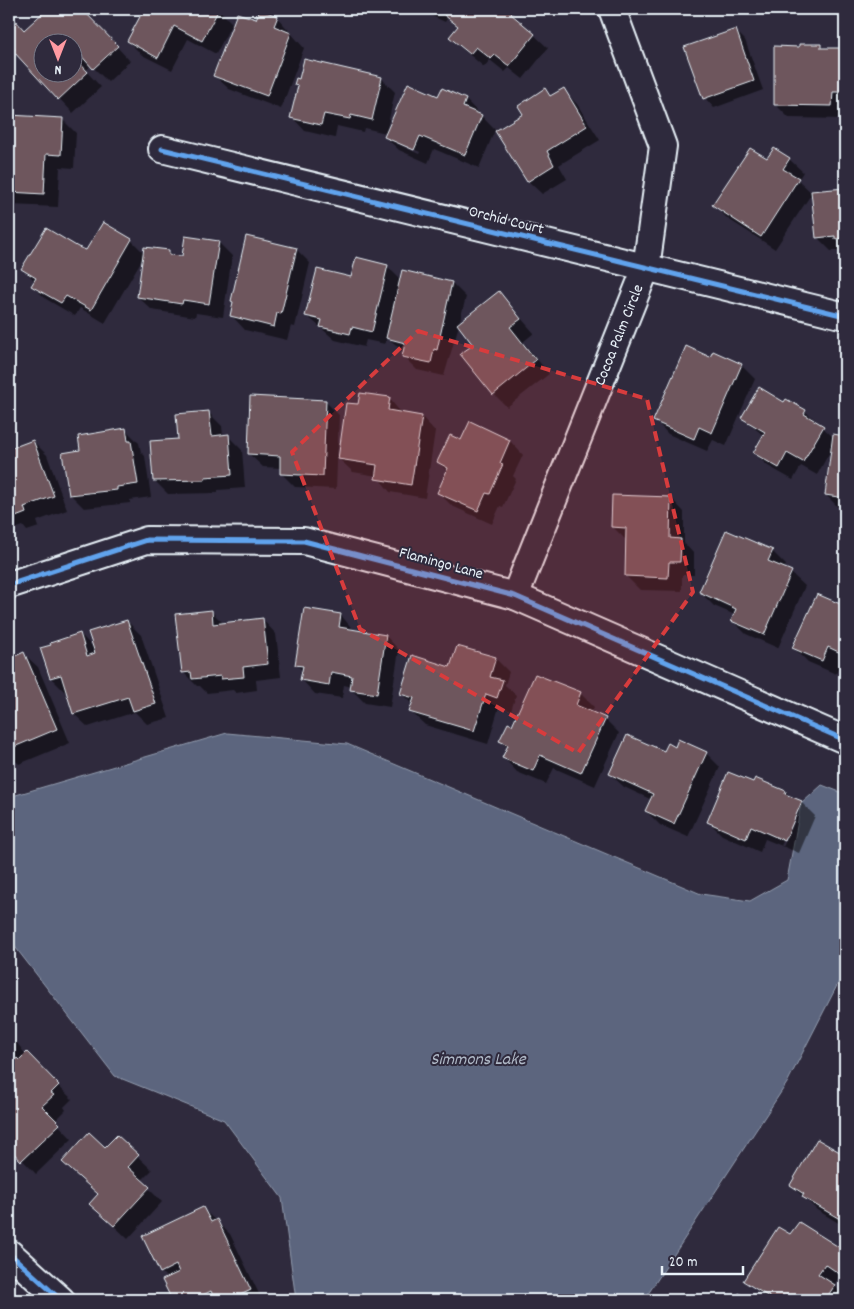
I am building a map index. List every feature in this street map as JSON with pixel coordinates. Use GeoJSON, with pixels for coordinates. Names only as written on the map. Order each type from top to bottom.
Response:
{"type":"FeatureCollection","features":[{"type":"Feature","properties":{"kind":"street","name":"Cocoa Palm Circle"},"geometry":{"type":"LineString","coordinates":[[515,596],[646,268],[663,146],[612,9]]}},
{"type":"Feature","properties":{"kind":"street","name":"Orchid Court"},"geometry":{"type":"LineString","coordinates":[[162,149],[845,316]]}},
{"type":"Feature","properties":{"kind":"street","name":"Flamingo Lane"},"geometry":{"type":"LineString","coordinates":[[9,585],[147,540],[304,542],[515,596],[845,740]]}},
{"type":"Feature","properties":{"kind":"street"},"geometry":{"type":"LineString","coordinates":[[9,1253],[61,1300]]}},
{"type":"Feature","properties":{"kind":"highlighted area"},"geometry":{"type":"Polygon","coordinates":[[[418,331],[647,399],[693,592],[578,753],[360,629],[292,452],[418,331]]]}},
{"type":"Feature","properties":{"kind":"water","name":"Simmons Lake"},"geometry":{"type":"Polygon","coordinates":[[[227,733],[347,744],[701,894],[750,901],[787,880],[801,804],[822,785],[845,794],[845,970],[787,1083],[644,1300],[296,1300],[282,1198],[224,1120],[115,1076],[9,939],[9,797],[227,733]]]}},
{"type":"Feature","properties":{"kind":"building"},"geometry":{"type":"Polygon","coordinates":[[[47,9],[82,9],[118,46],[93,69],[82,57],[82,32],[32,32],[32,72],[13,51],[15,49],[9,43],[9,26],[15,20],[24,30],[47,9]]]}},
{"type":"Feature","properties":{"kind":"building"},"geometry":{"type":"Polygon","coordinates":[[[144,9],[219,9],[202,41],[174,26],[158,58],[127,41],[144,9]]]}},
{"type":"Feature","properties":{"kind":"building"},"geometry":{"type":"Polygon","coordinates":[[[449,9],[509,9],[513,12],[511,14],[535,34],[509,66],[495,55],[491,59],[476,47],[470,54],[449,37],[458,26],[444,15],[449,9]]]}},
{"type":"Feature","properties":{"kind":"building"},"geometry":{"type":"Polygon","coordinates":[[[260,10],[278,16],[274,26],[291,33],[267,96],[213,76],[237,13],[256,19],[260,10]]]}},
{"type":"Feature","properties":{"kind":"building"},"geometry":{"type":"Polygon","coordinates":[[[736,29],[754,81],[703,99],[684,47],[736,29]]]}},
{"type":"Feature","properties":{"kind":"building"},"geometry":{"type":"Polygon","coordinates":[[[799,44],[821,44],[821,48],[845,48],[845,92],[833,92],[832,106],[774,105],[774,46],[799,47],[799,44]]]}},
{"type":"Feature","properties":{"kind":"building"},"geometry":{"type":"Polygon","coordinates":[[[304,59],[382,77],[372,120],[351,115],[350,119],[324,114],[321,125],[290,118],[298,86],[294,85],[296,78],[299,79],[304,59]]]}},
{"type":"Feature","properties":{"kind":"building"},"geometry":{"type":"Polygon","coordinates":[[[82,66],[88,72],[82,78],[82,66]]]}},
{"type":"Feature","properties":{"kind":"building"},"geometry":{"type":"Polygon","coordinates":[[[41,82],[77,82],[58,100],[41,82]]]}},
{"type":"Feature","properties":{"kind":"building"},"geometry":{"type":"Polygon","coordinates":[[[408,83],[438,96],[442,88],[466,99],[463,107],[482,115],[465,155],[420,136],[414,150],[384,137],[408,83]]]}},
{"type":"Feature","properties":{"kind":"building"},"geometry":{"type":"Polygon","coordinates":[[[545,88],[550,96],[564,88],[587,126],[547,151],[554,165],[527,182],[495,131],[523,114],[518,106],[545,88]]]}},
{"type":"Feature","properties":{"kind":"building"},"geometry":{"type":"Polygon","coordinates":[[[9,115],[63,118],[61,155],[46,154],[44,194],[9,192],[9,115]]]}},
{"type":"Feature","properties":{"kind":"building"},"geometry":{"type":"Polygon","coordinates":[[[750,148],[767,158],[774,148],[790,158],[783,169],[799,178],[761,237],[712,205],[750,148]]]}},
{"type":"Feature","properties":{"kind":"building"},"geometry":{"type":"Polygon","coordinates":[[[845,188],[845,238],[835,239],[835,236],[816,238],[811,191],[845,188]]]}},
{"type":"Feature","properties":{"kind":"building"},"geometry":{"type":"Polygon","coordinates":[[[103,222],[132,239],[91,310],[66,296],[61,303],[31,286],[36,278],[21,269],[46,228],[86,250],[103,222]]]}},
{"type":"Feature","properties":{"kind":"building"},"geometry":{"type":"Polygon","coordinates":[[[185,236],[219,241],[209,304],[183,300],[182,304],[137,297],[144,247],[169,250],[169,255],[182,256],[185,236]]]}},
{"type":"Feature","properties":{"kind":"building"},"geometry":{"type":"Polygon","coordinates":[[[246,236],[297,248],[281,314],[277,313],[274,327],[230,316],[233,302],[231,301],[246,236]]]}},
{"type":"Feature","properties":{"kind":"building"},"geometry":{"type":"Polygon","coordinates":[[[356,257],[388,265],[372,332],[352,327],[350,334],[320,327],[322,320],[305,316],[317,269],[351,277],[356,257]]]}},
{"type":"Feature","properties":{"kind":"building"},"geometry":{"type":"Polygon","coordinates":[[[402,270],[452,282],[437,350],[434,349],[431,363],[402,357],[405,343],[386,338],[402,270]]]}},
{"type":"Feature","properties":{"kind":"building"},"geometry":{"type":"Polygon","coordinates":[[[499,291],[521,319],[510,327],[536,360],[493,395],[460,354],[473,345],[457,324],[499,291]]]}},
{"type":"Feature","properties":{"kind":"building"},"geometry":{"type":"Polygon","coordinates":[[[686,346],[710,357],[713,351],[742,364],[712,433],[699,427],[694,439],[653,421],[686,346]]]}},
{"type":"Feature","properties":{"kind":"building"},"geometry":{"type":"Polygon","coordinates":[[[759,387],[784,402],[786,399],[806,410],[804,414],[824,426],[803,462],[787,453],[779,468],[753,453],[765,432],[741,418],[759,387]]]}},
{"type":"Feature","properties":{"kind":"building"},"geometry":{"type":"Polygon","coordinates":[[[360,393],[390,397],[388,410],[422,416],[411,485],[375,479],[377,465],[338,459],[346,403],[358,404],[360,393]]]}},
{"type":"Feature","properties":{"kind":"building"},"geometry":{"type":"Polygon","coordinates":[[[250,396],[326,400],[323,476],[280,474],[280,456],[248,454],[250,396]]]}},
{"type":"Feature","properties":{"kind":"building"},"geometry":{"type":"Polygon","coordinates":[[[209,411],[212,436],[229,434],[232,475],[205,477],[205,480],[153,481],[150,441],[178,439],[176,414],[209,411]]]}},
{"type":"Feature","properties":{"kind":"building"},"geometry":{"type":"Polygon","coordinates":[[[470,421],[510,440],[500,463],[503,464],[490,494],[486,493],[478,511],[437,493],[448,468],[437,462],[450,435],[461,440],[470,421]]]}},
{"type":"Feature","properties":{"kind":"building"},"geometry":{"type":"Polygon","coordinates":[[[126,428],[128,441],[131,441],[138,484],[117,487],[117,490],[69,495],[62,453],[80,450],[78,436],[126,428]]]}},
{"type":"Feature","properties":{"kind":"building"},"geometry":{"type":"Polygon","coordinates":[[[833,434],[845,436],[845,498],[825,495],[833,434]]]}},
{"type":"Feature","properties":{"kind":"building"},"geometry":{"type":"Polygon","coordinates":[[[33,440],[54,496],[24,507],[26,513],[13,518],[11,512],[9,513],[9,449],[33,440]]]}},
{"type":"Feature","properties":{"kind":"building"},"geometry":{"type":"Polygon","coordinates":[[[612,495],[671,497],[670,538],[681,539],[680,562],[669,562],[668,578],[625,576],[626,528],[611,527],[612,495]]]}},
{"type":"Feature","properties":{"kind":"building"},"geometry":{"type":"Polygon","coordinates":[[[726,530],[773,550],[768,561],[792,571],[764,635],[731,621],[736,609],[699,592],[726,530]]]}},
{"type":"Feature","properties":{"kind":"building"},"geometry":{"type":"Polygon","coordinates":[[[817,594],[845,606],[845,655],[828,647],[822,661],[792,648],[817,594]]]}},
{"type":"Feature","properties":{"kind":"building"},"geometry":{"type":"Polygon","coordinates":[[[304,608],[341,614],[339,627],[386,635],[377,694],[350,690],[352,676],[331,672],[329,685],[300,680],[303,666],[295,665],[304,608]]]}},
{"type":"Feature","properties":{"kind":"building"},"geometry":{"type":"Polygon","coordinates":[[[212,610],[213,624],[263,618],[268,664],[243,667],[244,677],[221,679],[221,676],[192,679],[191,672],[182,673],[175,614],[212,610]]]}},
{"type":"Feature","properties":{"kind":"building"},"geometry":{"type":"Polygon","coordinates":[[[127,620],[156,704],[133,711],[128,697],[73,714],[61,675],[50,678],[40,648],[80,633],[87,656],[95,653],[88,632],[127,620]]]}},
{"type":"Feature","properties":{"kind":"building"},"geometry":{"type":"Polygon","coordinates":[[[457,646],[496,657],[490,677],[503,680],[497,698],[486,694],[474,731],[409,712],[414,698],[400,694],[412,655],[450,667],[457,646]]]}},
{"type":"Feature","properties":{"kind":"building"},"geometry":{"type":"Polygon","coordinates":[[[24,652],[57,729],[9,749],[9,659],[24,652]]]}},
{"type":"Feature","properties":{"kind":"building"},"geometry":{"type":"Polygon","coordinates":[[[535,674],[581,692],[576,705],[606,718],[581,773],[540,755],[533,771],[502,758],[508,745],[499,741],[508,723],[512,725],[535,674]]]}},
{"type":"Feature","properties":{"kind":"building"},"geometry":{"type":"Polygon","coordinates":[[[627,735],[664,751],[668,743],[675,747],[678,739],[707,752],[674,824],[645,811],[653,794],[609,774],[627,735]]]}},
{"type":"Feature","properties":{"kind":"building"},"geometry":{"type":"Polygon","coordinates":[[[728,772],[753,782],[755,778],[786,791],[785,794],[802,801],[785,841],[751,826],[746,839],[707,822],[728,772]]]}},
{"type":"Feature","properties":{"kind":"building"},"geometry":{"type":"Polygon","coordinates":[[[9,1035],[14,1042],[9,1046],[9,1035]]]}},
{"type":"Feature","properties":{"kind":"building"},"geometry":{"type":"Polygon","coordinates":[[[27,1052],[59,1085],[51,1093],[54,1095],[42,1106],[60,1124],[21,1161],[9,1148],[9,1065],[17,1058],[19,1060],[27,1052]]]}},
{"type":"Feature","properties":{"kind":"building"},"geometry":{"type":"Polygon","coordinates":[[[89,1132],[105,1147],[117,1135],[139,1155],[128,1167],[150,1187],[114,1226],[89,1204],[98,1194],[62,1162],[89,1132]]]}},
{"type":"Feature","properties":{"kind":"building"},"geometry":{"type":"Polygon","coordinates":[[[817,1139],[845,1155],[845,1222],[802,1197],[804,1194],[790,1185],[817,1139]]]}},
{"type":"Feature","properties":{"kind":"building"},"geometry":{"type":"Polygon","coordinates":[[[203,1207],[211,1222],[217,1219],[251,1290],[230,1300],[215,1300],[211,1291],[199,1297],[200,1300],[172,1300],[162,1280],[179,1272],[176,1265],[160,1273],[142,1236],[203,1207]]]}},
{"type":"Feature","properties":{"kind":"building"},"geometry":{"type":"Polygon","coordinates":[[[799,1222],[845,1251],[845,1269],[841,1275],[825,1264],[818,1274],[835,1285],[825,1300],[774,1300],[743,1281],[778,1227],[790,1234],[799,1222]]]}},
{"type":"Feature","properties":{"kind":"building"},"geometry":{"type":"Polygon","coordinates":[[[739,1293],[749,1300],[734,1300],[739,1293]]]}},
{"type":"Feature","properties":{"kind":"cycle path"},"geometry":{"type":"LineString","coordinates":[[162,149],[845,316]]}},
{"type":"Feature","properties":{"kind":"cycle path"},"geometry":{"type":"LineString","coordinates":[[9,585],[147,540],[304,541],[515,596],[845,740]]}},
{"type":"Feature","properties":{"kind":"cycle path"},"geometry":{"type":"LineString","coordinates":[[9,1253],[61,1300]]}}]}
